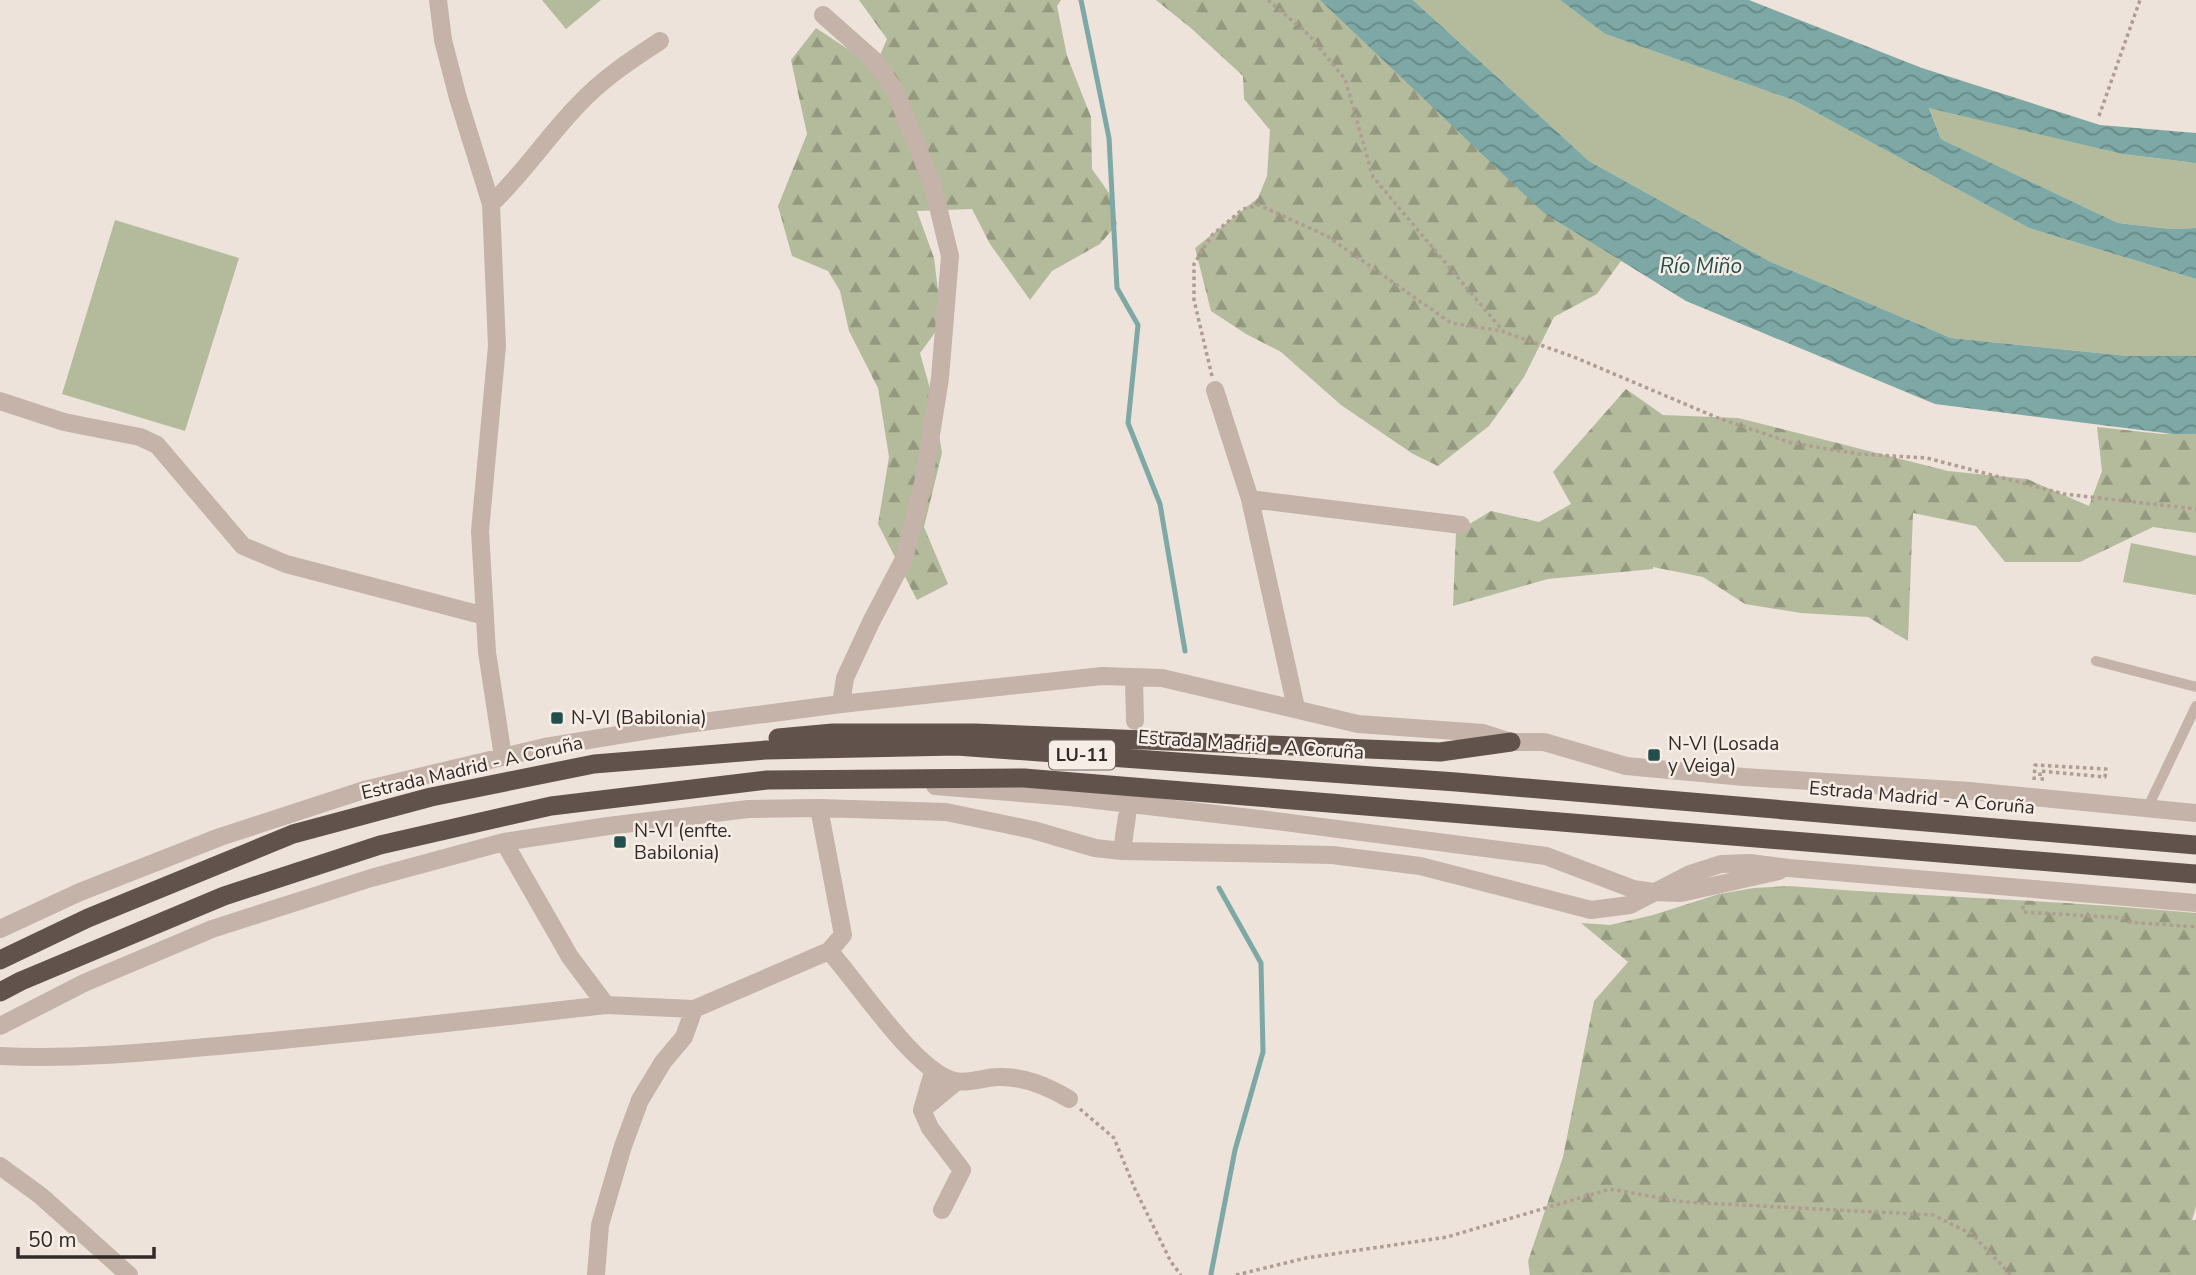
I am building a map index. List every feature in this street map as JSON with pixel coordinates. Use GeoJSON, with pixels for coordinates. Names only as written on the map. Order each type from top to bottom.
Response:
{"type":"FeatureCollection","features":[{"type":"Feature","properties":{"kind":"highway"},"geometry":{"type":"LineString","coordinates":[[644,759],[735,742],[833,733],[975,733],[1440,752],[1511,742]]}},
{"type":"Feature","properties":{"kind":"highway","name":"Estrada Madrid - A Coruña"},"geometry":{"type":"LineString","coordinates":[[0,960],[88,918],[293,834],[431,797],[594,764],[766,750],[956,746],[1469,783],[2196,845]]}},
{"type":"Feature","properties":{"kind":"highway","name":"LU-11"},"geometry":{"type":"LineString","coordinates":[[0,992],[225,896],[380,845],[551,806],[767,780],[1024,778],[2196,874]]}},
{"type":"Feature","properties":{"kind":"street"},"geometry":{"type":"LineString","coordinates":[[438,0],[443,40],[458,98],[491,204],[497,346],[480,531],[487,652],[503,757]]}},
{"type":"Feature","properties":{"kind":"street"},"geometry":{"type":"LineString","coordinates":[[823,15],[875,61],[895,91],[933,186],[950,256],[940,378],[917,506],[904,559],[845,678],[841,704]]}},
{"type":"Feature","properties":{"kind":"street"},"geometry":{"type":"LineString","coordinates":[[491,204],[512,184],[578,104],[619,68],[660,41]]}},
{"type":"Feature","properties":{"kind":"street"},"geometry":{"type":"LineString","coordinates":[[1215,390],[1250,499],[1296,708]]}},
{"type":"Feature","properties":{"kind":"street"},"geometry":{"type":"LineString","coordinates":[[0,401],[64,422],[140,437],[157,445],[243,546],[286,564],[485,615]]}},
{"type":"Feature","properties":{"kind":"street"},"geometry":{"type":"LineString","coordinates":[[1250,499],[1461,525]]}},
{"type":"Feature","properties":{"kind":"street"},"geometry":{"type":"LineString","coordinates":[[0,929],[79,892],[220,837],[364,790],[545,747],[680,725],[841,704],[1102,676],[1162,678],[1358,724],[1483,733],[1511,742],[1544,742],[1626,766],[1744,777],[1970,791],[2196,813]]}},
{"type":"Feature","properties":{"kind":"street"},"geometry":{"type":"LineString","coordinates":[[1134,678],[1135,721]]}},
{"type":"Feature","properties":{"kind":"street"},"geometry":{"type":"LineString","coordinates":[[843,779],[1070,797],[1546,856],[1633,889],[1653,892]]}},
{"type":"Feature","properties":{"kind":"street"},"geometry":{"type":"LineString","coordinates":[[0,1056],[43,1058],[119,1055],[368,1032],[606,1005],[694,1009],[829,951],[843,935],[819,808]]}},
{"type":"Feature","properties":{"kind":"street"},"geometry":{"type":"LineString","coordinates":[[0,1027],[84,982],[212,929],[371,878],[504,842],[748,809],[946,812],[1033,830],[1094,848],[1122,851],[1332,855],[1420,866],[1591,910],[1630,905],[1689,874],[1721,864],[1750,863],[1789,869],[2196,903]]}},
{"type":"Feature","properties":{"kind":"street"},"geometry":{"type":"LineString","coordinates":[[1122,851],[1127,816]]}},
{"type":"Feature","properties":{"kind":"street"},"geometry":{"type":"LineString","coordinates":[[504,842],[570,957],[606,1005]]}},
{"type":"Feature","properties":{"kind":"street"},"geometry":{"type":"LineString","coordinates":[[829,951],[877,1013],[933,1072],[956,1082],[1001,1077],[1041,1083],[1069,1099]]}},
{"type":"Feature","properties":{"kind":"street"},"geometry":{"type":"LineString","coordinates":[[596,1275],[600,1224],[627,1135],[640,1100],[663,1062],[684,1037],[694,1009]]}},
{"type":"Feature","properties":{"kind":"street"},"geometry":{"type":"LineString","coordinates":[[933,1072],[922,1110],[929,1128],[962,1170],[942,1210]]}},
{"type":"Feature","properties":{"kind":"street"},"geometry":{"type":"LineString","coordinates":[[922,1110],[956,1082]]}},
{"type":"Feature","properties":{"kind":"street"},"geometry":{"type":"LineString","coordinates":[[0,1166],[41,1196],[122,1273]]}},
{"type":"Feature","properties":{"kind":"lane"},"geometry":{"type":"LineString","coordinates":[[2096,662],[2196,687]]}},
{"type":"Feature","properties":{"kind":"lane"},"geometry":{"type":"LineString","coordinates":[[2147,809],[2196,706]]}},
{"type":"Feature","properties":{"kind":"path"},"geometry":{"type":"LineString","coordinates":[[1268,0],[1309,35],[1345,79],[1373,177],[1504,332]]}},
{"type":"Feature","properties":{"kind":"path"},"geometry":{"type":"LineString","coordinates":[[2099,116],[2140,0]]}},
{"type":"Feature","properties":{"kind":"path"},"geometry":{"type":"LineString","coordinates":[[1215,390],[1206,342],[1194,300],[1194,264],[1212,235],[1243,209],[1259,205],[1327,236],[1451,323],[1504,332],[1574,357],[1718,418],[1792,443],[1858,454],[1927,458],[2064,494],[2196,509]]}},
{"type":"Feature","properties":{"kind":"path"},"geometry":{"type":"LineString","coordinates":[[2035,765],[2106,769],[2105,778],[2040,771],[2040,779],[2052,780]]}},
{"type":"Feature","properties":{"kind":"path"},"geometry":{"type":"LineString","coordinates":[[2023,912],[2123,918],[2129,922],[2196,927]]}},
{"type":"Feature","properties":{"kind":"path"},"geometry":{"type":"LineString","coordinates":[[1069,1099],[1114,1138],[1135,1189],[1171,1262],[1181,1275]]}},
{"type":"Feature","properties":{"kind":"path"},"geometry":{"type":"LineString","coordinates":[[1236,1275],[1306,1258],[1447,1237],[1610,1189],[1684,1202],[1933,1215],[1972,1234],[2011,1275]]}},
{"type":"Feature","properties":{"kind":"green space"},"geometry":{"type":"Polygon","coordinates":[[[542,0],[601,0],[566,29],[542,0]]]}},
{"type":"Feature","properties":{"kind":"green space"},"geometry":{"type":"Polygon","coordinates":[[[859,0],[1061,0],[1057,6],[1067,56],[1091,117],[1092,169],[1109,193],[1117,224],[1100,244],[1052,271],[1030,300],[990,244],[972,209],[917,211],[934,258],[942,323],[920,353],[934,403],[942,453],[924,527],[948,584],[917,600],[878,524],[889,457],[878,388],[849,331],[840,291],[828,271],[792,256],[778,206],[807,134],[791,60],[816,28],[875,67],[887,39],[859,0]]]}},
{"type":"Feature","properties":{"kind":"green space"},"geometry":{"type":"Polygon","coordinates":[[[1156,0],[1338,0],[1599,246],[1621,261],[1597,294],[1554,317],[1524,377],[1489,426],[1438,466],[1413,454],[1341,405],[1281,352],[1246,334],[1211,311],[1195,248],[1258,198],[1267,176],[1270,130],[1244,99],[1243,76],[1156,0]]]}},
{"type":"Feature","properties":{"kind":"green space"},"geometry":{"type":"Polygon","coordinates":[[[1413,0],[1560,0],[1605,34],[1793,100],[2029,228],[2196,279],[2196,356],[2128,356],[1951,338],[1769,261],[1589,161],[1413,0]]]}},
{"type":"Feature","properties":{"kind":"green space"},"geometry":{"type":"Polygon","coordinates":[[[1929,107],[2122,154],[2196,163],[2196,228],[2171,229],[2118,223],[1941,139],[1929,107]]]}},
{"type":"Feature","properties":{"kind":"green space"},"geometry":{"type":"Polygon","coordinates":[[[115,220],[239,258],[185,431],[62,394],[115,220]]]}},
{"type":"Feature","properties":{"kind":"green space"},"geometry":{"type":"Polygon","coordinates":[[[1626,389],[1663,415],[1738,418],[1948,471],[2027,479],[2089,506],[2102,471],[2097,427],[2162,434],[2196,433],[2196,533],[2153,527],[2080,562],[2005,562],[1976,526],[1913,513],[1908,641],[1868,617],[1801,613],[1745,604],[1703,577],[1653,567],[1548,579],[1453,606],[1456,532],[1491,511],[1539,522],[1571,504],[1553,472],[1626,389]]]}},
{"type":"Feature","properties":{"kind":"green space"},"geometry":{"type":"Polygon","coordinates":[[[2131,543],[2196,556],[2196,595],[2123,582],[2131,543]]]}},
{"type":"Feature","properties":{"kind":"green space"},"geometry":{"type":"Polygon","coordinates":[[[1789,886],[2196,913],[2196,1206],[2192,1220],[2196,1220],[2196,1275],[1530,1275],[1528,1261],[1563,1157],[1594,1001],[1628,962],[1581,923],[1610,925],[1653,915],[1719,894],[1789,886]]]}},
{"type":"Feature","properties":{"kind":"water","name":"Río Miño"},"geometry":{"type":"Polygon","coordinates":[[[1320,0],[1413,0],[1589,161],[1769,261],[1951,338],[2128,356],[2196,356],[2196,434],[2173,434],[1935,404],[1686,301],[1544,213],[1320,0]]]}},
{"type":"Feature","properties":{"kind":"water"},"geometry":{"type":"Polygon","coordinates":[[[1560,0],[1749,0],[1922,68],[2100,125],[2196,133],[2196,163],[2122,154],[1929,108],[1941,139],[2118,223],[2171,229],[2196,228],[2196,279],[2029,228],[1793,100],[1605,34],[1560,0]]]}},
{"type":"Feature","properties":{"kind":"waterway"},"geometry":{"type":"LineString","coordinates":[[1081,0],[1109,138],[1117,288],[1138,325],[1128,423],[1160,504],[1185,651]]}},
{"type":"Feature","properties":{"kind":"waterway"},"geometry":{"type":"LineString","coordinates":[[1211,1274],[1235,1150],[1263,1052],[1261,963],[1219,888]]}},
{"type":"Feature","properties":{"kind":"place","name":"N-VI (Babilonia)"},"geometry":{"type":"Point","coordinates":[557,718]}},
{"type":"Feature","properties":{"kind":"place","name":"N-VI (Losada y Veiga)"},"geometry":{"type":"Point","coordinates":[1654,755]}},
{"type":"Feature","properties":{"kind":"place","name":"N-VI (enfte. Babilonia)"},"geometry":{"type":"Point","coordinates":[620,842]}}]}
